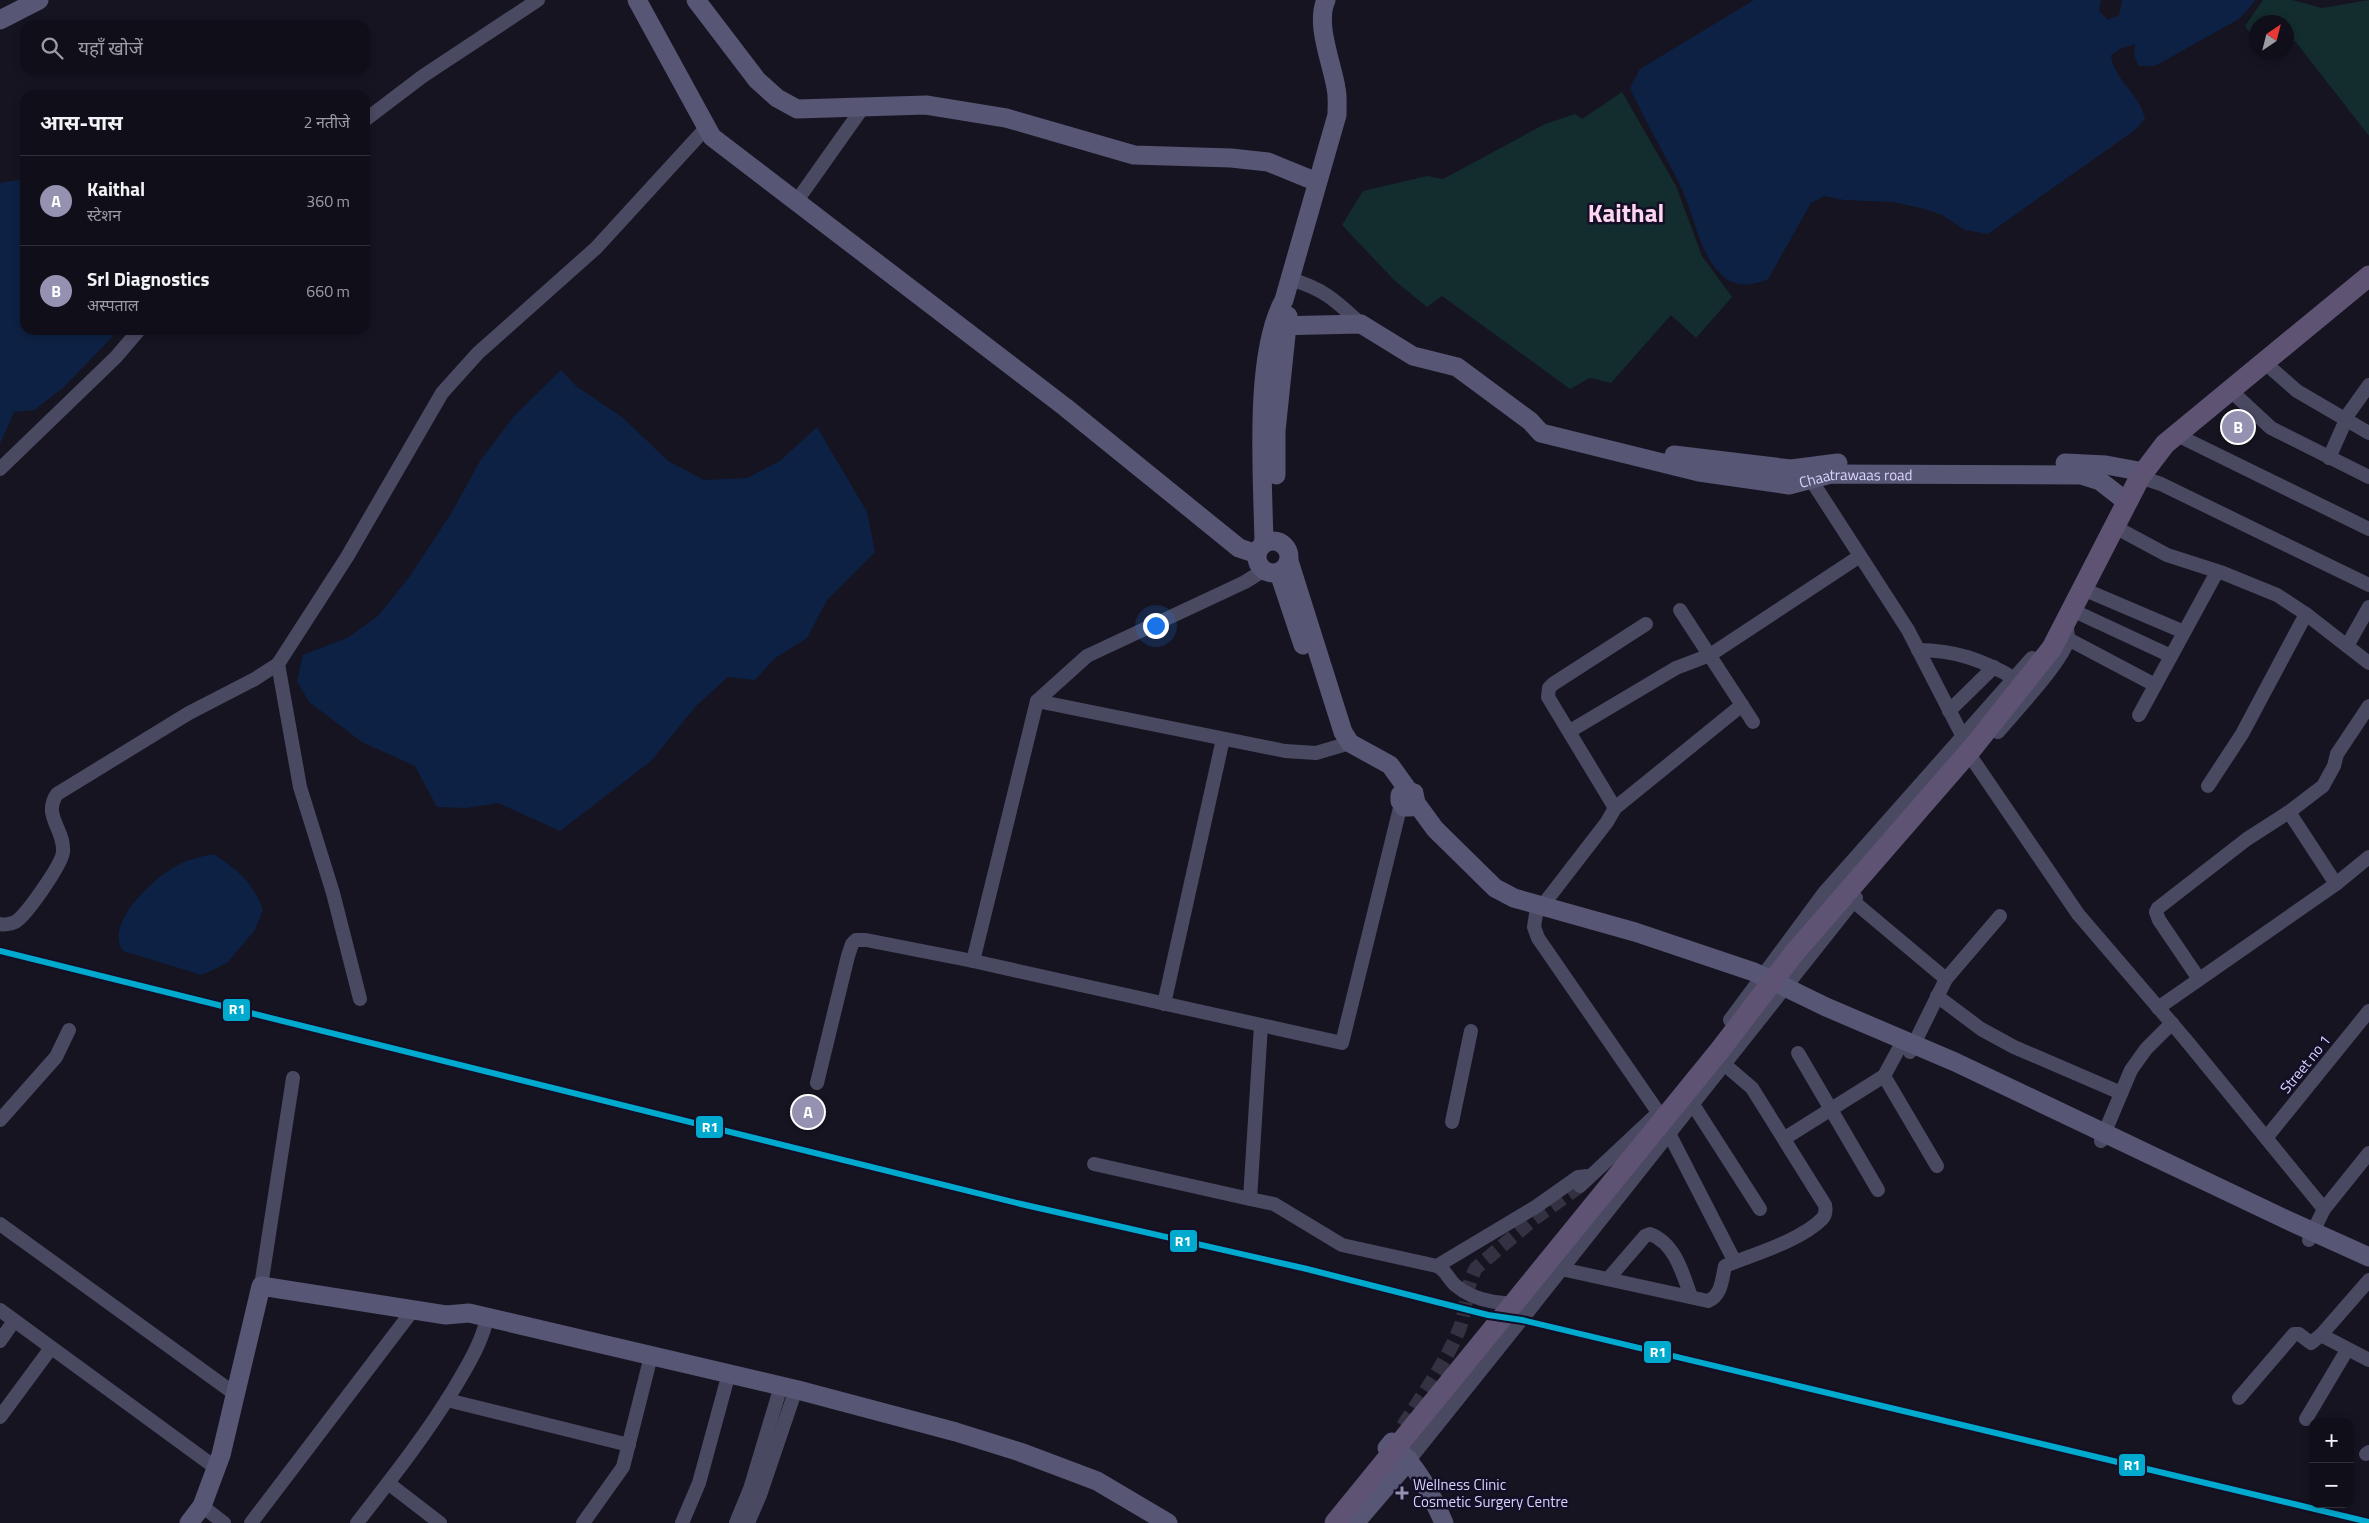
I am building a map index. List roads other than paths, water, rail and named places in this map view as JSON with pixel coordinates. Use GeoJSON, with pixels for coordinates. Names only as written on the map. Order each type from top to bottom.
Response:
{"type":"FeatureCollection","features":[{"type":"Feature","properties":{"kind":"main road"},"geometry":{"type":"LineString","coordinates":[[1335,1523],[1720,1050],[1795,952],[1974,746],[2064,629],[2127,502],[2142,475],[2165,444],[2369,276]]}},
{"type":"Feature","properties":{"kind":"street"},"geometry":{"type":"LineString","coordinates":[[0,20],[39,0]]}},
{"type":"Feature","properties":{"kind":"street"},"geometry":{"type":"LineString","coordinates":[[370,116],[423,76],[538,0]]}},
{"type":"Feature","properties":{"kind":"street"},"geometry":{"type":"LineString","coordinates":[[637,0],[712,137],[1065,407],[1238,548],[1271,557]]}},
{"type":"Feature","properties":{"kind":"street"},"geometry":{"type":"LineString","coordinates":[[696,0],[757,80],[777,98],[797,109],[926,105],[1006,118],[1134,156],[1231,158],[1268,162],[1316,182]]}},
{"type":"Feature","properties":{"kind":"street"},"geometry":{"type":"LineString","coordinates":[[1323,2],[1324,38],[1337,89],[1337,115],[1316,182],[1284,300],[1289,320],[1280,327],[1264,382],[1271,557],[1343,732],[1346,745]]}},
{"type":"Feature","properties":{"kind":"street"},"geometry":{"type":"LineString","coordinates":[[796,202],[864,106]]}},
{"type":"Feature","properties":{"kind":"street"},"geometry":{"type":"LineString","coordinates":[[0,924],[15,922],[27,911],[62,862],[64,850],[61,833],[53,818],[50,806],[57,794],[189,714],[255,679],[278,664],[347,557],[442,394],[478,353],[596,248],[706,128]]}},
{"type":"Feature","properties":{"kind":"street"},"geometry":{"type":"LineString","coordinates":[[1290,279],[1312,286],[1333,297],[1361,324],[1413,356],[1457,367],[1530,421],[1544,421],[1686,458],[1792,469],[1807,473],[1827,463],[2079,463],[2142,475],[2369,585]]}},
{"type":"Feature","properties":{"kind":"street"},"geometry":{"type":"LineString","coordinates":[[1280,327],[1361,324]]}},
{"type":"Feature","properties":{"kind":"street"},"geometry":{"type":"LineString","coordinates":[[0,469],[116,357],[135,335]]}},
{"type":"Feature","properties":{"kind":"street"},"geometry":{"type":"LineString","coordinates":[[2264,362],[2297,391],[2369,433]]}},
{"type":"Feature","properties":{"kind":"street"},"geometry":{"type":"LineString","coordinates":[[2329,458],[2346,421],[2369,385]]}},
{"type":"Feature","properties":{"kind":"street"},"geometry":{"type":"LineString","coordinates":[[2230,390],[2271,428],[2369,477]]}},
{"type":"Feature","properties":{"kind":"street"},"geometry":{"type":"LineString","coordinates":[[2176,435],[2369,529]]}},
{"type":"Feature","properties":{"kind":"street"},"geometry":{"type":"LineString","coordinates":[[1807,473],[1908,630],[1962,735]]}},
{"type":"Feature","properties":{"kind":"street","name":"Chaatrawaas road"},"geometry":{"type":"LineString","coordinates":[[1807,473],[2081,475],[2100,481],[2127,502]]}},
{"type":"Feature","properties":{"kind":"street"},"geometry":{"type":"LineString","coordinates":[[2114,527],[2167,555],[2277,595],[2306,614],[2369,663]]}},
{"type":"Feature","properties":{"kind":"street"},"geometry":{"type":"LineString","coordinates":[[1570,731],[1676,668],[1710,655],[1860,556]]}},
{"type":"Feature","properties":{"kind":"street"},"geometry":{"type":"LineString","coordinates":[[973,961],[1037,701],[1087,656],[1244,582],[1271,557]]}},
{"type":"Feature","properties":{"kind":"street"},"geometry":{"type":"LineString","coordinates":[[2139,715],[2216,572]]}},
{"type":"Feature","properties":{"kind":"street"},"geometry":{"type":"LineString","coordinates":[[2083,589],[2184,632]]}},
{"type":"Feature","properties":{"kind":"street"},"geometry":{"type":"LineString","coordinates":[[2347,646],[2369,607]]}},
{"type":"Feature","properties":{"kind":"street"},"geometry":{"type":"LineString","coordinates":[[1680,610],[1753,722]]}},
{"type":"Feature","properties":{"kind":"street"},"geometry":{"type":"LineString","coordinates":[[2208,786],[2242,734],[2306,614]]}},
{"type":"Feature","properties":{"kind":"street"},"geometry":{"type":"LineString","coordinates":[[1614,808],[1570,731],[1548,698],[1549,688],[1646,624]]}},
{"type":"Feature","properties":{"kind":"street"},"geometry":{"type":"LineString","coordinates":[[1580,1186],[1658,1112],[1712,1046],[1824,893],[2047,638],[2064,629],[2172,656]]}},
{"type":"Feature","properties":{"kind":"street"},"geometry":{"type":"LineString","coordinates":[[2064,629],[2155,685]]}},
{"type":"Feature","properties":{"kind":"street"},"geometry":{"type":"LineString","coordinates":[[1355,1523],[1409,1460],[1534,1304],[1781,990],[1854,901],[2032,692],[2063,650],[2064,629]]}},
{"type":"Feature","properties":{"kind":"street"},"geometry":{"type":"LineString","coordinates":[[1918,650],[1940,650],[1982,661],[2014,678]]}},
{"type":"Feature","properties":{"kind":"street"},"geometry":{"type":"LineString","coordinates":[[278,664],[300,787],[334,893],[360,999]]}},
{"type":"Feature","properties":{"kind":"street"},"geometry":{"type":"LineString","coordinates":[[1948,711],[1994,667]]}},
{"type":"Feature","properties":{"kind":"street"},"geometry":{"type":"LineString","coordinates":[[1037,701],[1286,751],[1316,753],[1346,745],[1390,765],[1407,800],[1495,888],[1539,910],[1781,990],[2102,1137],[2311,1236],[2369,1267]]}},
{"type":"Feature","properties":{"kind":"street"},"geometry":{"type":"LineString","coordinates":[[1735,1262],[1658,1112],[1538,938],[1534,927],[1539,910],[1607,822],[1614,808],[1742,704]]}},
{"type":"Feature","properties":{"kind":"street"},"geometry":{"type":"LineString","coordinates":[[2199,979],[2159,920],[2156,912],[2158,908],[2247,839],[2289,812],[2323,786],[2331,773],[2337,754],[2369,706]]}},
{"type":"Feature","properties":{"kind":"street"},"geometry":{"type":"LineString","coordinates":[[1164,1004],[1223,739]]}},
{"type":"Feature","properties":{"kind":"street"},"geometry":{"type":"LineString","coordinates":[[1973,760],[2078,914],[2172,1023],[2324,1209]]}},
{"type":"Feature","properties":{"kind":"street"},"geometry":{"type":"LineString","coordinates":[[817,1083],[848,956],[852,944],[856,940],[866,940],[973,961],[1342,1043],[1407,800]]}},
{"type":"Feature","properties":{"kind":"street"},"geometry":{"type":"LineString","coordinates":[[2289,812],[2336,884]]}},
{"type":"Feature","properties":{"kind":"street"},"geometry":{"type":"LineString","coordinates":[[2158,1008],[2336,884],[2369,857]]}},
{"type":"Feature","properties":{"kind":"street"},"geometry":{"type":"LineString","coordinates":[[1854,901],[1946,980]]}},
{"type":"Feature","properties":{"kind":"street"},"geometry":{"type":"LineString","coordinates":[[1785,1138],[1884,1076],[1906,1047],[1946,980],[2000,916]]}},
{"type":"Feature","properties":{"kind":"street"},"geometry":{"type":"LineString","coordinates":[[1937,996],[1981,1029],[2014,1047],[2121,1093]]}},
{"type":"Feature","properties":{"kind":"street","name":"Street no 1"},"geometry":{"type":"LineString","coordinates":[[2266,1138],[2369,1011]]}},
{"type":"Feature","properties":{"kind":"street"},"geometry":{"type":"LineString","coordinates":[[2102,1137],[2131,1070],[2146,1049],[2172,1023]]}},
{"type":"Feature","properties":{"kind":"street"},"geometry":{"type":"LineString","coordinates":[[1250,1199],[1261,1025]]}},
{"type":"Feature","properties":{"kind":"street"},"geometry":{"type":"LineString","coordinates":[[0,1120],[56,1057],[69,1030]]}},
{"type":"Feature","properties":{"kind":"street"},"geometry":{"type":"LineString","coordinates":[[1452,1122],[1472,1031]]}},
{"type":"Feature","properties":{"kind":"street"},"geometry":{"type":"LineString","coordinates":[[1798,1053],[1833,1109],[1878,1190]]}},
{"type":"Feature","properties":{"kind":"street"},"geometry":{"type":"LineString","coordinates":[[1561,1269],[1708,1301],[1714,1299],[1720,1288],[1725,1266],[1769,1250],[1793,1238],[1823,1219],[1826,1205],[1785,1138],[1752,1088],[1724,1064]]}},
{"type":"Feature","properties":{"kind":"street"},"geometry":{"type":"LineString","coordinates":[[1884,1076],[1937,1166]]}},
{"type":"Feature","properties":{"kind":"street"},"geometry":{"type":"LineString","coordinates":[[189,1523],[202,1506],[216,1468],[261,1286],[293,1078]]}},
{"type":"Feature","properties":{"kind":"street"},"geometry":{"type":"LineString","coordinates":[[1692,1103],[1760,1209]]}},
{"type":"Feature","properties":{"kind":"street"},"geometry":{"type":"LineString","coordinates":[[2311,1236],[2324,1209],[2369,1154]]}},
{"type":"Feature","properties":{"kind":"street"},"geometry":{"type":"LineString","coordinates":[[1094,1164],[1274,1204],[1342,1245],[1437,1266],[1445,1270],[1454,1284],[1474,1296],[1501,1304],[1534,1304]]}},
{"type":"Feature","properties":{"kind":"street"},"geometry":{"type":"LineString","coordinates":[[1437,1266],[1537,1206],[1578,1177],[1591,1176]]}},
{"type":"Feature","properties":{"kind":"street"},"geometry":{"type":"LineString","coordinates":[[0,1224],[235,1394]]}},
{"type":"Feature","properties":{"kind":"street"},"geometry":{"type":"LineString","coordinates":[[1608,1279],[1645,1236],[1650,1234],[1657,1237],[1676,1256],[1691,1296]]}},
{"type":"Feature","properties":{"kind":"street"},"geometry":{"type":"LineString","coordinates":[[2311,1236],[2369,1257]]}},
{"type":"Feature","properties":{"kind":"street"},"geometry":{"type":"LineString","coordinates":[[2239,1398],[2294,1334],[2299,1334],[2311,1343],[2321,1335],[2369,1280]]}},
{"type":"Feature","properties":{"kind":"street"},"geometry":{"type":"LineString","coordinates":[[261,1286],[413,1310],[446,1314],[469,1313],[486,1323],[956,1432],[1020,1452],[1097,1481],[1168,1523]]}},
{"type":"Feature","properties":{"kind":"street"},"geometry":{"type":"LineString","coordinates":[[0,1310],[216,1468]]}},
{"type":"Feature","properties":{"kind":"street"},"geometry":{"type":"LineString","coordinates":[[251,1523],[413,1310]]}},
{"type":"Feature","properties":{"kind":"street"},"geometry":{"type":"LineString","coordinates":[[0,1341],[14,1321]]}},
{"type":"Feature","properties":{"kind":"street"},"geometry":{"type":"LineString","coordinates":[[358,1523],[434,1423],[466,1368],[486,1323]]}},
{"type":"Feature","properties":{"kind":"street"},"geometry":{"type":"LineString","coordinates":[[2321,1335],[2369,1360]]}},
{"type":"Feature","properties":{"kind":"street"},"geometry":{"type":"LineString","coordinates":[[0,1416],[51,1348]]}},
{"type":"Feature","properties":{"kind":"street"},"geometry":{"type":"LineString","coordinates":[[2306,1419],[2347,1350]]}},
{"type":"Feature","properties":{"kind":"street"},"geometry":{"type":"LineString","coordinates":[[650,1361],[726,1384],[787,1393],[956,1442],[1022,1464],[1093,1492],[1146,1523]]}},
{"type":"Feature","properties":{"kind":"street"},"geometry":{"type":"LineString","coordinates":[[583,1523],[623,1467],[650,1361]]}},
{"type":"Feature","properties":{"kind":"street"},"geometry":{"type":"LineString","coordinates":[[682,1523],[699,1484],[726,1384]]}},
{"type":"Feature","properties":{"kind":"street"},"geometry":{"type":"LineString","coordinates":[[736,1523],[787,1393]]}},
{"type":"Feature","properties":{"kind":"street"},"geometry":{"type":"LineString","coordinates":[[748,1523],[760,1496],[787,1393]]}},
{"type":"Feature","properties":{"kind":"street"},"geometry":{"type":"LineString","coordinates":[[448,1400],[629,1445]]}},
{"type":"Feature","properties":{"kind":"street"},"geometry":{"type":"LineString","coordinates":[[1323,1523],[1395,1437],[1425,1481],[1444,1523]]}},
{"type":"Feature","properties":{"kind":"street"},"geometry":{"type":"LineString","coordinates":[[388,1483],[440,1523]]}},
{"type":"Feature","properties":{"kind":"street"},"geometry":{"type":"LineString","coordinates":[[202,1506],[224,1523]]}},
{"type":"Feature","properties":{"kind":"water"},"geometry":{"type":"Polygon","coordinates":[[[1754,0],[2101,0],[2099,11],[2108,20],[2119,15],[2122,0],[2256,0],[2239,19],[2155,66],[2139,66],[2134,55],[2135,44],[2120,49],[2111,55],[2116,72],[2138,102],[2145,119],[2135,130],[1988,234],[1965,230],[1942,215],[1925,209],[1894,202],[1844,200],[1825,196],[1811,203],[1768,279],[1754,284],[1743,285],[1728,280],[1710,260],[1698,235],[1679,183],[1630,88],[1640,69],[1754,0]]]}},
{"type":"Feature","properties":{"kind":"water"},"geometry":{"type":"Polygon","coordinates":[[[20,180],[20,335],[113,336],[63,388],[34,410],[14,412],[0,444],[0,183],[20,180]]]}},
{"type":"Feature","properties":{"kind":"water"},"geometry":{"type":"Polygon","coordinates":[[[561,370],[576,386],[622,417],[668,461],[704,480],[747,478],[780,461],[817,427],[867,512],[875,552],[827,600],[807,638],[775,658],[755,680],[728,677],[696,706],[651,761],[560,831],[498,803],[466,808],[437,807],[415,766],[362,742],[309,702],[297,681],[303,655],[349,637],[378,616],[410,576],[452,512],[480,461],[514,416],[561,370]]]}},
{"type":"Feature","properties":{"kind":"water"},"geometry":{"type":"Polygon","coordinates":[[[214,854],[231,866],[250,884],[263,910],[255,930],[227,963],[202,975],[123,951],[119,941],[120,929],[132,905],[142,893],[162,875],[176,866],[192,859],[214,854]]]}},
{"type":"Feature","properties":{"kind":"tunnel"},"geometry":{"type":"LineString","coordinates":[[1403,1426],[1453,1343],[1462,1322],[1472,1275],[1476,1268],[1534,1219],[1580,1186]]}},
{"type":"Feature","properties":{"kind":"place","name":"Srl Diagnostics"},"geometry":{"type":"Point","coordinates":[2238,427]}},
{"type":"Feature","properties":{"kind":"place","name":"Kaithal"},"geometry":{"type":"Point","coordinates":[808,1112]}},
{"type":"Feature","properties":{"kind":"place","name":"Wellness Clinic Cosmetic Surgery Centre"},"geometry":{"type":"Point","coordinates":[1402,1493]}},
{"type":"Feature","properties":{"kind":"district","name":"Kaithal"},"geometry":{"type":"Point","coordinates":[1626,213]}}]}
